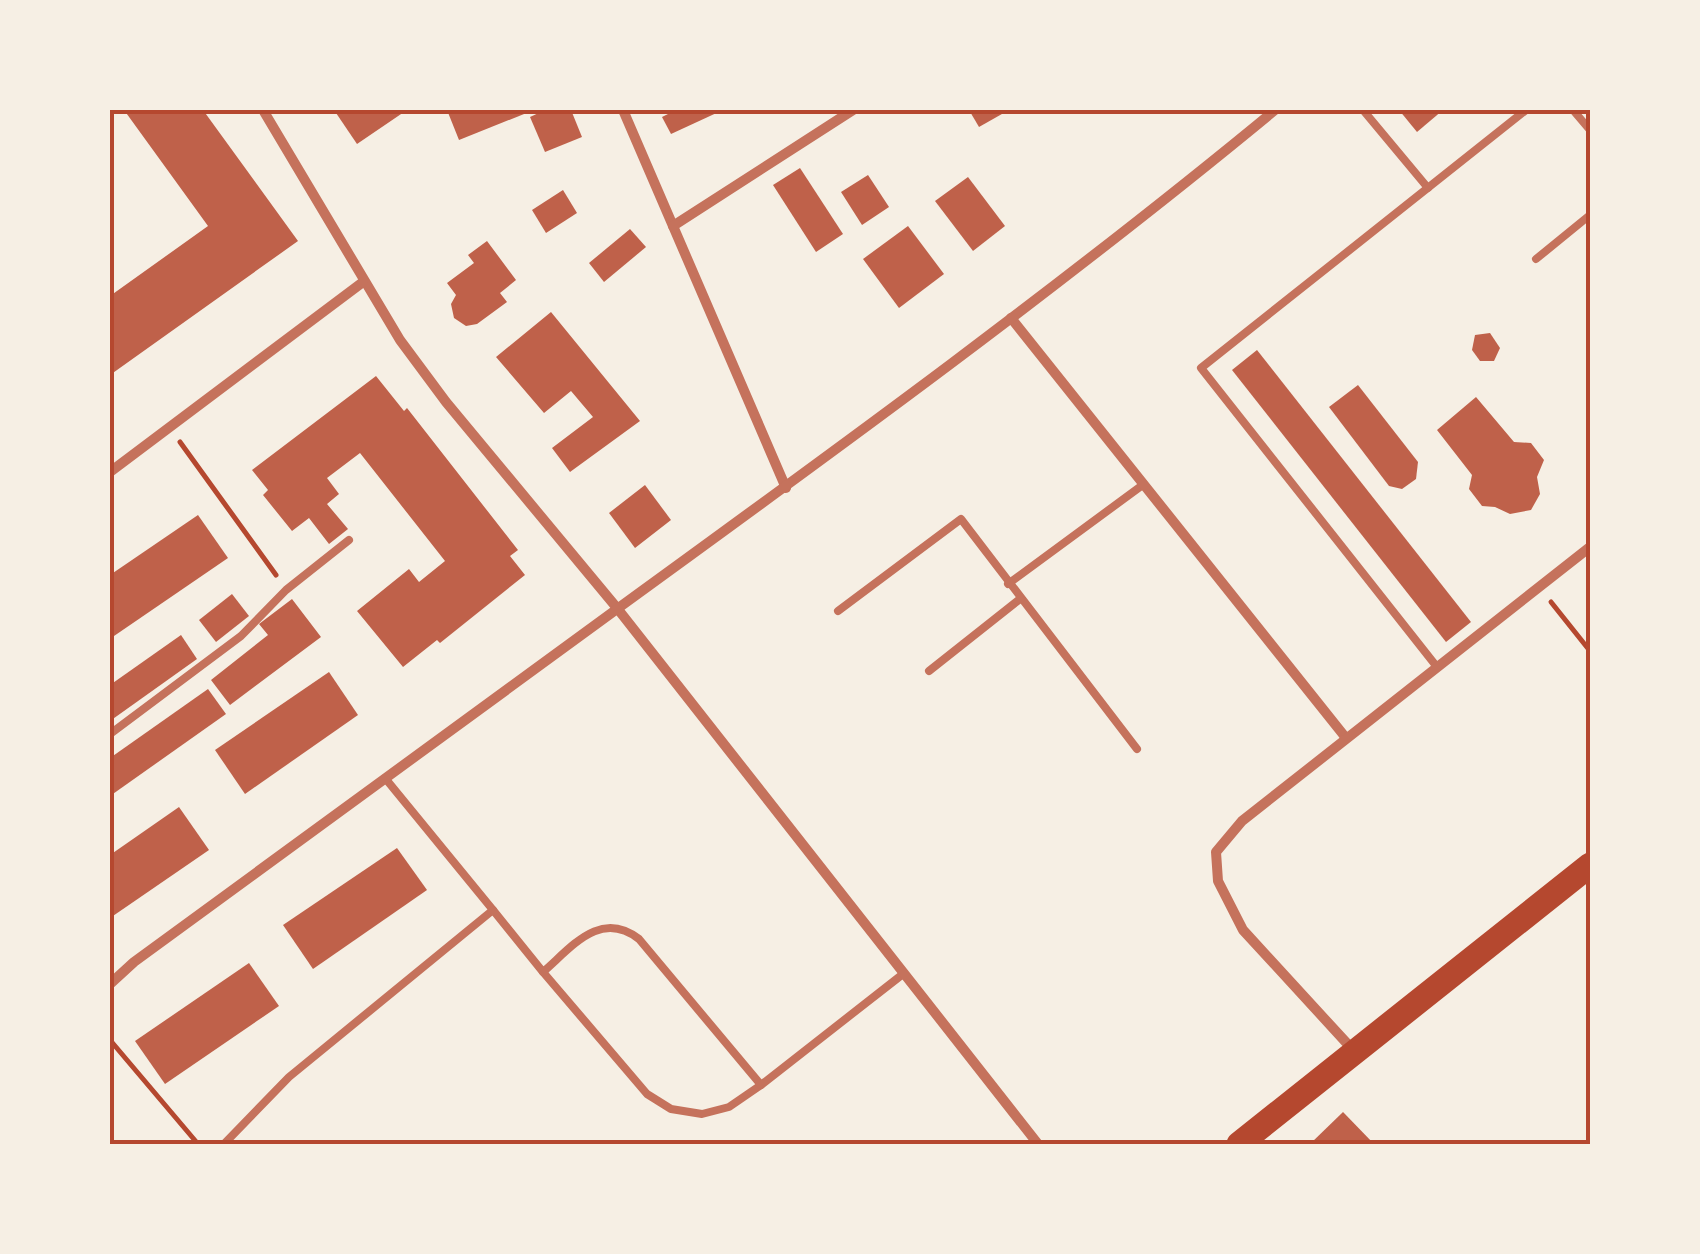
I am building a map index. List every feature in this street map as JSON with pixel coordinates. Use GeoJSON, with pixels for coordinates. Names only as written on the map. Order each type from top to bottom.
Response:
{"type":"FeatureCollection","features":[{"type":"Feature","properties":{"kind":"main road"},"geometry":{"type":"LineString","coordinates":[[1239,1144],[1590,865]]}},
{"type":"Feature","properties":{"kind":"street"},"geometry":{"type":"LineString","coordinates":[[263,110],[362,282],[446,402],[617,608],[1038,1144]]}},
{"type":"Feature","properties":{"kind":"street"},"geometry":{"type":"LineString","coordinates":[[622,110],[786,488]]}},
{"type":"Feature","properties":{"kind":"street"},"geometry":{"type":"LineString","coordinates":[[673,226],[854,110]]}},
{"type":"Feature","properties":{"kind":"street"},"geometry":{"type":"LineString","coordinates":[[110,984],[134,962],[786,488],[1011,318],[1275,110]]}},
{"type":"Feature","properties":{"kind":"street"},"geometry":{"type":"LineString","coordinates":[[110,472],[362,282]]}},
{"type":"Feature","properties":{"kind":"street"},"geometry":{"type":"LineString","coordinates":[[1011,318],[1346,738]]}},
{"type":"Feature","properties":{"kind":"street"},"geometry":{"type":"LineString","coordinates":[[1355,1051],[1243,930],[1218,881],[1216,852],[1242,822],[1590,546]]}},
{"type":"Feature","properties":{"kind":"lane"},"geometry":{"type":"LineString","coordinates":[[1364,110],[1428,188]]}},
{"type":"Feature","properties":{"kind":"lane"},"geometry":{"type":"LineString","coordinates":[[1437,668],[1200,368],[1526,110]]}},
{"type":"Feature","properties":{"kind":"lane"},"geometry":{"type":"LineString","coordinates":[[1573,110],[1590,130]]}},
{"type":"Feature","properties":{"kind":"lane"},"geometry":{"type":"LineString","coordinates":[[1536,259],[1590,215]]}},
{"type":"Feature","properties":{"kind":"lane"},"geometry":{"type":"LineString","coordinates":[[1008,584],[1144,484]]}},
{"type":"Feature","properties":{"kind":"lane"},"geometry":{"type":"LineString","coordinates":[[838,611],[962,519],[1138,750]]}},
{"type":"Feature","properties":{"kind":"lane"},"geometry":{"type":"LineString","coordinates":[[110,734],[240,636],[286,590],[349,540]]}},
{"type":"Feature","properties":{"kind":"lane"},"geometry":{"type":"LineString","coordinates":[[929,671],[1020,599]]}},
{"type":"Feature","properties":{"kind":"lane"},"geometry":{"type":"LineString","coordinates":[[386,778],[646,1094],[671,1109],[702,1114],[729,1107],[762,1086],[903,974]]}},
{"type":"Feature","properties":{"kind":"lane"},"geometry":{"type":"LineString","coordinates":[[224,1144],[289,1077],[493,910]]}},
{"type":"Feature","properties":{"kind":"lane"},"geometry":{"type":"LineString","coordinates":[[543,972],[584,937],[611,926],[626,929],[762,1086]]}},
{"type":"Feature","properties":{"kind":"path"},"geometry":{"type":"LineString","coordinates":[[170,428],[286,590]]}},
{"type":"Feature","properties":{"kind":"path"},"geometry":{"type":"LineString","coordinates":[[1540,588],[1590,652]]}},
{"type":"Feature","properties":{"kind":"path"},"geometry":{"type":"LineString","coordinates":[[110,1040],[198,1144]]}},
{"type":"Feature","properties":{"kind":"building"},"geometry":{"type":"Polygon","coordinates":[[[124,110],[203,110],[298,241],[110,375],[110,296],[208,226],[124,110]]]}},
{"type":"Feature","properties":{"kind":"building"},"geometry":{"type":"Polygon","coordinates":[[[334,110],[407,110],[357,144],[334,110]]]}},
{"type":"Feature","properties":{"kind":"building"},"geometry":{"type":"Polygon","coordinates":[[[447,110],[534,110],[459,140],[447,110]]]}},
{"type":"Feature","properties":{"kind":"building"},"geometry":{"type":"Polygon","coordinates":[[[545,110],[571,110],[582,137],[545,152],[530,117],[545,110]]]}},
{"type":"Feature","properties":{"kind":"building"},"geometry":{"type":"Polygon","coordinates":[[[676,110],[723,110],[671,134],[662,117],[676,110]]]}},
{"type":"Feature","properties":{"kind":"building"},"geometry":{"type":"Polygon","coordinates":[[[969,110],[1009,110],[979,127],[969,110]]]}},
{"type":"Feature","properties":{"kind":"building"},"geometry":{"type":"Polygon","coordinates":[[[1399,110],[1443,110],[1417,132],[1399,110]]]}},
{"type":"Feature","properties":{"kind":"building"},"geometry":{"type":"Polygon","coordinates":[[[800,168],[843,234],[816,252],[773,185],[800,168]]]}},
{"type":"Feature","properties":{"kind":"building"},"geometry":{"type":"Polygon","coordinates":[[[868,175],[889,207],[862,225],[841,192],[868,175]]]}},
{"type":"Feature","properties":{"kind":"building"},"geometry":{"type":"Polygon","coordinates":[[[968,177],[1005,226],[973,251],[935,201],[968,177]]]}},
{"type":"Feature","properties":{"kind":"building"},"geometry":{"type":"Polygon","coordinates":[[[563,190],[577,213],[546,233],[532,210],[563,190]]]}},
{"type":"Feature","properties":{"kind":"building"},"geometry":{"type":"Polygon","coordinates":[[[908,226],[944,274],[899,308],[863,259],[908,226]]]}},
{"type":"Feature","properties":{"kind":"building"},"geometry":{"type":"Polygon","coordinates":[[[630,229],[646,247],[604,282],[589,263],[630,229]]]}},
{"type":"Feature","properties":{"kind":"building"},"geometry":{"type":"Polygon","coordinates":[[[487,241],[516,280],[500,293],[507,302],[477,324],[466,326],[454,318],[451,304],[456,295],[447,283],[474,263],[468,255],[487,241]]]}},
{"type":"Feature","properties":{"kind":"building"},"geometry":{"type":"Polygon","coordinates":[[[551,312],[640,421],[570,472],[552,448],[593,417],[571,391],[544,413],[496,357],[551,312]]]}},
{"type":"Feature","properties":{"kind":"building"},"geometry":{"type":"Polygon","coordinates":[[[1490,333],[1500,348],[1494,361],[1480,361],[1472,350],[1475,335],[1490,333]]]}},
{"type":"Feature","properties":{"kind":"building"},"geometry":{"type":"Polygon","coordinates":[[[1257,350],[1471,622],[1446,642],[1232,370],[1257,350]]]}},
{"type":"Feature","properties":{"kind":"building"},"geometry":{"type":"Polygon","coordinates":[[[376,376],[404,411],[407,408],[518,550],[510,556],[525,575],[440,643],[437,640],[403,667],[357,611],[409,569],[419,582],[445,561],[360,453],[327,478],[339,494],[327,504],[348,529],[329,544],[309,518],[292,531],[263,495],[268,490],[252,470],[376,376]]]}},
{"type":"Feature","properties":{"kind":"building"},"geometry":{"type":"Polygon","coordinates":[[[1358,385],[1418,462],[1416,479],[1402,489],[1389,486],[1329,407],[1358,385]]]}},
{"type":"Feature","properties":{"kind":"building"},"geometry":{"type":"Polygon","coordinates":[[[1476,397],[1514,442],[1531,443],[1544,460],[1537,477],[1540,494],[1531,510],[1510,514],[1482,506],[1469,489],[1472,475],[1437,430],[1476,397]]]}},
{"type":"Feature","properties":{"kind":"building"},"geometry":{"type":"Polygon","coordinates":[[[645,485],[671,520],[635,548],[609,513],[645,485]]]}},
{"type":"Feature","properties":{"kind":"building"},"geometry":{"type":"Polygon","coordinates":[[[198,515],[228,558],[114,636],[110,631],[110,575],[198,515]]]}},
{"type":"Feature","properties":{"kind":"building"},"geometry":{"type":"Polygon","coordinates":[[[232,594],[249,616],[216,642],[199,620],[232,594]]]}},
{"type":"Feature","properties":{"kind":"building"},"geometry":{"type":"Polygon","coordinates":[[[292,599],[321,637],[230,705],[211,680],[268,635],[259,624],[292,599]]]}},
{"type":"Feature","properties":{"kind":"building"},"geometry":{"type":"Polygon","coordinates":[[[181,635],[197,659],[110,721],[110,685],[181,635]]]}},
{"type":"Feature","properties":{"kind":"building"},"geometry":{"type":"Polygon","coordinates":[[[329,672],[358,715],[245,794],[215,750],[329,672]]]}},
{"type":"Feature","properties":{"kind":"building"},"geometry":{"type":"Polygon","coordinates":[[[208,689],[226,714],[110,796],[110,758],[208,689]]]}},
{"type":"Feature","properties":{"kind":"building"},"geometry":{"type":"Polygon","coordinates":[[[179,807],[209,850],[110,918],[110,855],[179,807]]]}},
{"type":"Feature","properties":{"kind":"building"},"geometry":{"type":"Polygon","coordinates":[[[397,848],[427,890],[313,969],[283,925],[397,848]]]}},
{"type":"Feature","properties":{"kind":"building"},"geometry":{"type":"Polygon","coordinates":[[[249,963],[279,1006],[165,1084],[135,1041],[249,963]]]}},
{"type":"Feature","properties":{"kind":"building"},"geometry":{"type":"Polygon","coordinates":[[[1343,1112],[1374,1144],[1310,1144],[1343,1112]]]}}]}
